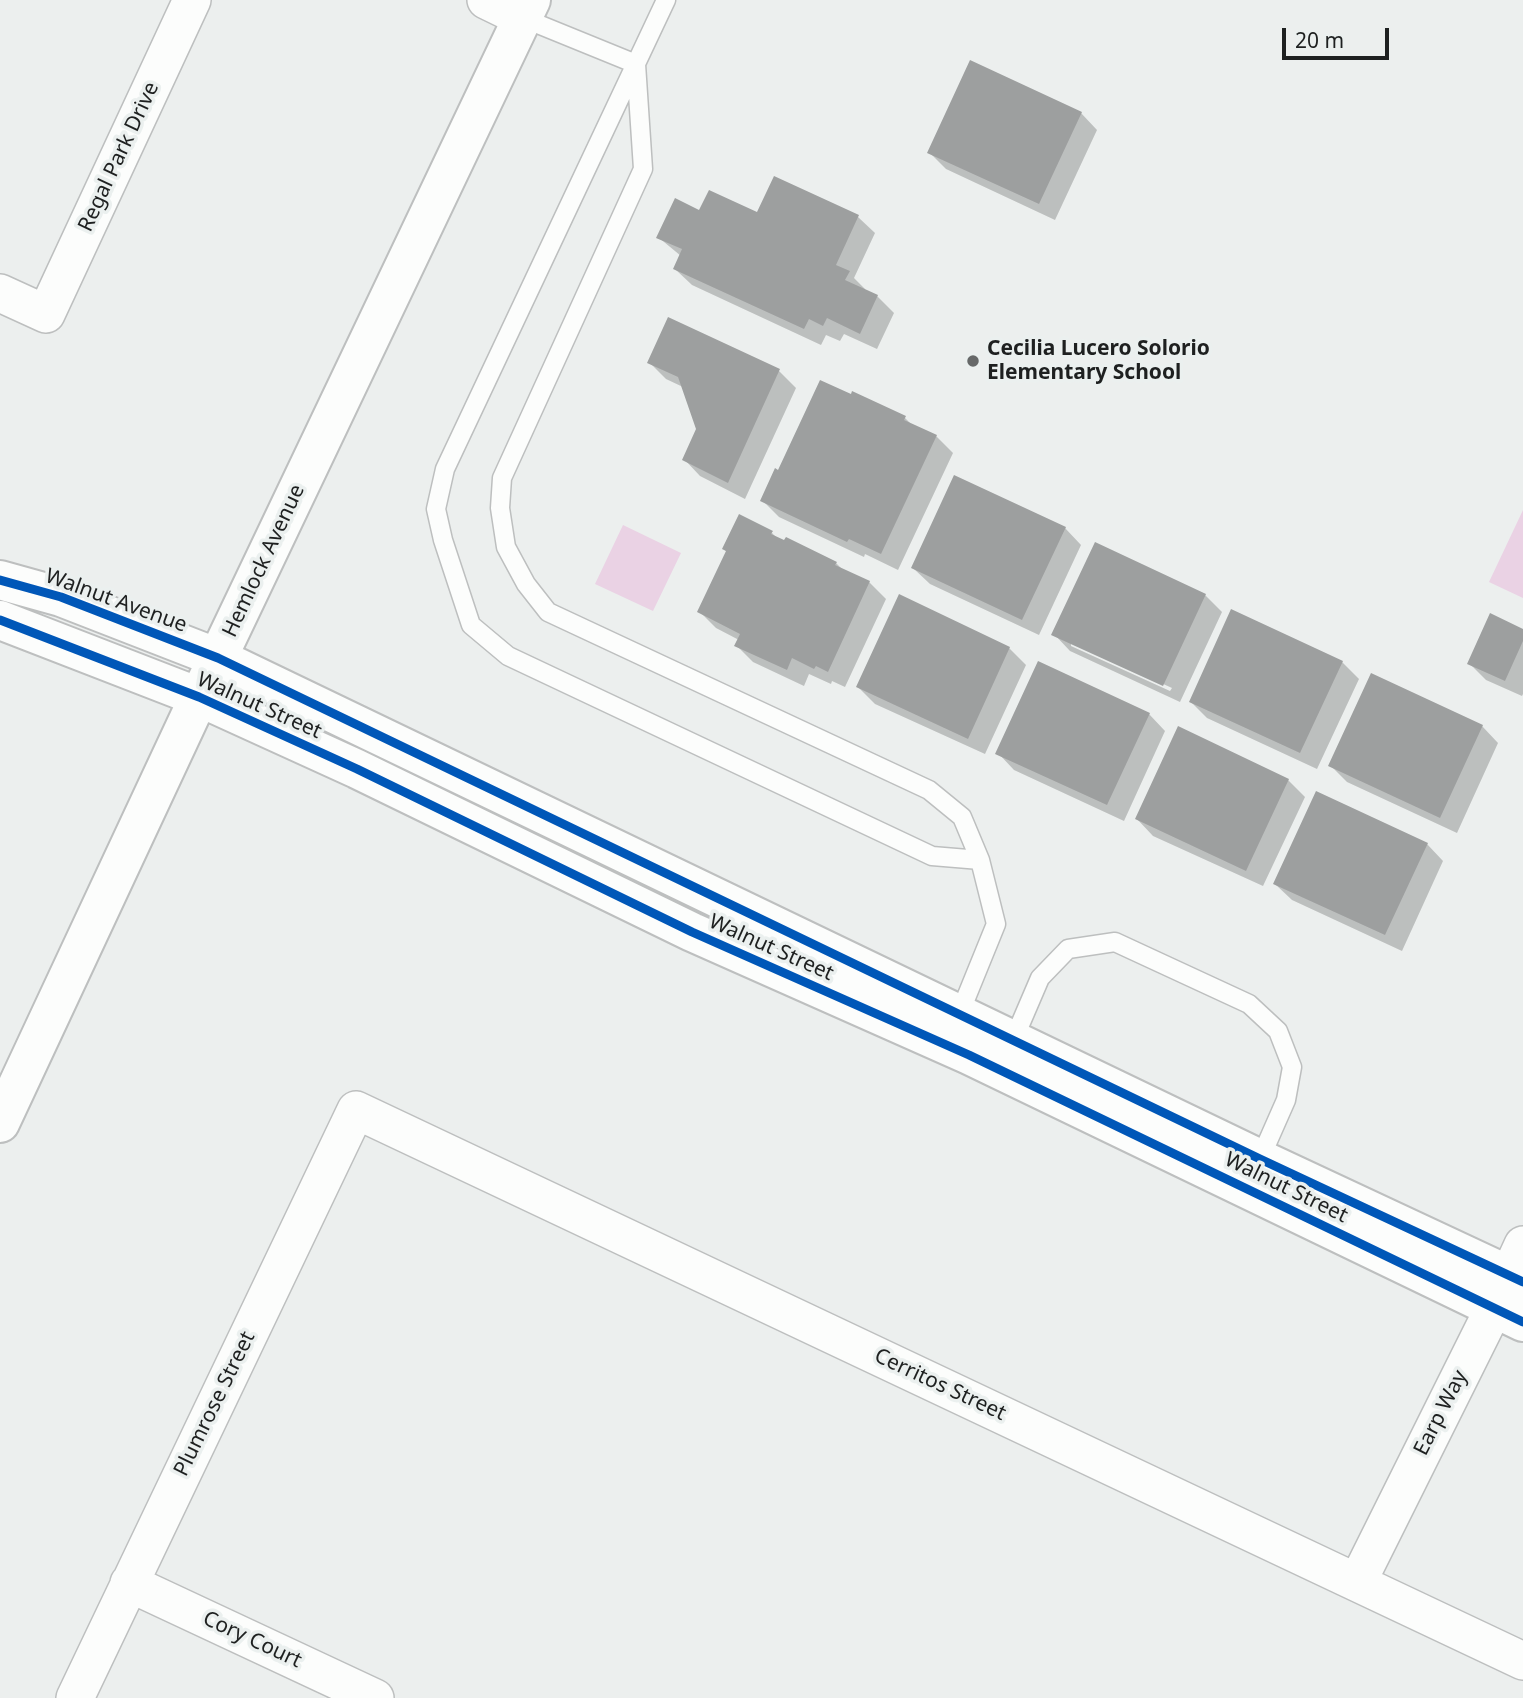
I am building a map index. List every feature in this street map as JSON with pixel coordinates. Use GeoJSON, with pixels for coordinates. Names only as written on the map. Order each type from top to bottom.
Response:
{"type":"FeatureCollection","features":[{"type":"Feature","properties":{"kind":"street","name":"Regal Park Drive"},"geometry":{"type":"LineString","coordinates":[[0,293],[46,314],[192,0]]}},
{"type":"Feature","properties":{"kind":"street"},"geometry":{"type":"LineString","coordinates":[[486,0],[527,9]]}},
{"type":"Feature","properties":{"kind":"street","name":"Hemlock Avenue"},"geometry":{"type":"LineString","coordinates":[[0,1123],[199,697],[527,9]]}},
{"type":"Feature","properties":{"kind":"street","name":"Walnut Avenue"},"geometry":{"type":"LineString","coordinates":[[0,580],[61,597],[218,658]]}},
{"type":"Feature","properties":{"kind":"street","name":"Walnut Street"},"geometry":{"type":"LineString","coordinates":[[0,620],[199,697],[357,769],[692,932],[981,1034],[1260,1159],[1514,1286]]}},
{"type":"Feature","properties":{"kind":"street","name":"Walnut Street"},"geometry":{"type":"LineString","coordinates":[[218,658],[981,1034],[1514,1286]]}},
{"type":"Feature","properties":{"kind":"street","name":"Cerritos Street"},"geometry":{"type":"LineString","coordinates":[[356,1110],[1523,1661]]}},
{"type":"Feature","properties":{"kind":"street","name":"Plumrose Street"},"geometry":{"type":"LineString","coordinates":[[75,1698],[356,1110]]}},
{"type":"Feature","properties":{"kind":"street","name":"Earp Way"},"geometry":{"type":"LineString","coordinates":[[1358,1581],[1514,1286]]}},
{"type":"Feature","properties":{"kind":"street","name":"Cory Court"},"geometry":{"type":"LineString","coordinates":[[129,1583],[375,1698]]}},
{"type":"Feature","properties":{"kind":"lane"},"geometry":{"type":"LineString","coordinates":[[666,0],[445,470],[436,509],[471,625],[508,656],[932,856],[980,860]]}},
{"type":"Feature","properties":{"kind":"lane"},"geometry":{"type":"LineString","coordinates":[[527,9],[636,64]]}},
{"type":"Feature","properties":{"kind":"lane"},"geometry":{"type":"LineString","coordinates":[[636,64],[643,169],[502,478],[500,508],[506,547],[526,584],[548,612],[929,790],[962,817],[980,860],[996,924],[981,1034]]}},
{"type":"Feature","properties":{"kind":"lane"},"geometry":{"type":"LineString","coordinates":[[981,1034],[1068,949],[1115,942],[1250,1004],[1278,1031],[1292,1067],[1286,1100],[1260,1159]]}},
{"type":"Feature","properties":{"kind":"shaded area"},"geometry":{"type":"Polygon","coordinates":[[[1523,510],[1523,598],[1489,582],[1523,510]]]}},
{"type":"Feature","properties":{"kind":"shaded area"},"geometry":{"type":"Polygon","coordinates":[[[623,525],[681,553],[653,611],[595,584],[623,525]]]}},
{"type":"Feature","properties":{"kind":"building"},"geometry":{"type":"Polygon","coordinates":[[[970,60],[1082,112],[1039,204],[927,153],[970,60]]]}},
{"type":"Feature","properties":{"kind":"building"},"geometry":{"type":"Polygon","coordinates":[[[774,176],[859,215],[836,265],[850,271],[845,280],[878,295],[860,334],[827,318],[823,326],[809,319],[804,329],[673,269],[682,249],[656,238],[675,198],[699,210],[709,190],[757,212],[774,176]]]}},
{"type":"Feature","properties":{"kind":"building"},"geometry":{"type":"Polygon","coordinates":[[[668,317],[780,369],[728,483],[682,460],[696,429],[678,377],[647,363],[668,317]]]}},
{"type":"Feature","properties":{"kind":"building"},"geometry":{"type":"Polygon","coordinates":[[[820,380],[851,394],[852,391],[906,416],[904,420],[937,435],[881,554],[849,539],[847,542],[760,501],[775,468],[778,470],[820,380]]]}},
{"type":"Feature","properties":{"kind":"building"},"geometry":{"type":"Polygon","coordinates":[[[954,475],[1066,527],[1022,620],[911,568],[954,475]]]}},
{"type":"Feature","properties":{"kind":"building"},"geometry":{"type":"Polygon","coordinates":[[[739,514],[773,531],[771,534],[784,540],[786,537],[870,581],[828,672],[816,666],[814,669],[792,658],[787,670],[734,646],[740,634],[697,612],[726,551],[722,549],[739,514]]]}},
{"type":"Feature","properties":{"kind":"building"},"geometry":{"type":"Polygon","coordinates":[[[1095,542],[1206,594],[1163,686],[1051,635],[1095,542]]]}},
{"type":"Feature","properties":{"kind":"building"},"geometry":{"type":"Polygon","coordinates":[[[899,594],[1010,647],[968,739],[856,687],[899,594]]]}},
{"type":"Feature","properties":{"kind":"building"},"geometry":{"type":"Polygon","coordinates":[[[1231,609],[1343,661],[1300,753],[1189,702],[1231,609]]]}},
{"type":"Feature","properties":{"kind":"building"},"geometry":{"type":"Polygon","coordinates":[[[1490,613],[1523,629],[1523,641],[1505,681],[1467,664],[1490,613]]]}},
{"type":"Feature","properties":{"kind":"building"},"geometry":{"type":"Polygon","coordinates":[[[1038,661],[1150,713],[1107,805],[995,754],[1038,661]]]}},
{"type":"Feature","properties":{"kind":"building"},"geometry":{"type":"Polygon","coordinates":[[[1371,673],[1483,725],[1440,818],[1328,766],[1371,673]]]}},
{"type":"Feature","properties":{"kind":"building"},"geometry":{"type":"Polygon","coordinates":[[[1178,726],[1289,779],[1246,871],[1135,819],[1178,726]]]}},
{"type":"Feature","properties":{"kind":"building"},"geometry":{"type":"Polygon","coordinates":[[[1316,791],[1428,843],[1385,935],[1273,884],[1316,791]]]}},
{"type":"Feature","properties":{"kind":"cycle path"},"geometry":{"type":"LineString","coordinates":[[0,580],[61,597],[218,658],[1260,1159],[1523,1282]]}},
{"type":"Feature","properties":{"kind":"cycle path"},"geometry":{"type":"LineString","coordinates":[[0,620],[199,697],[357,769],[692,932],[969,1055],[1523,1322]]}},
{"type":"Feature","properties":{"kind":"place","name":"Cecilia Lucero Solorio Elementary School"},"geometry":{"type":"Point","coordinates":[973,361]}}]}
